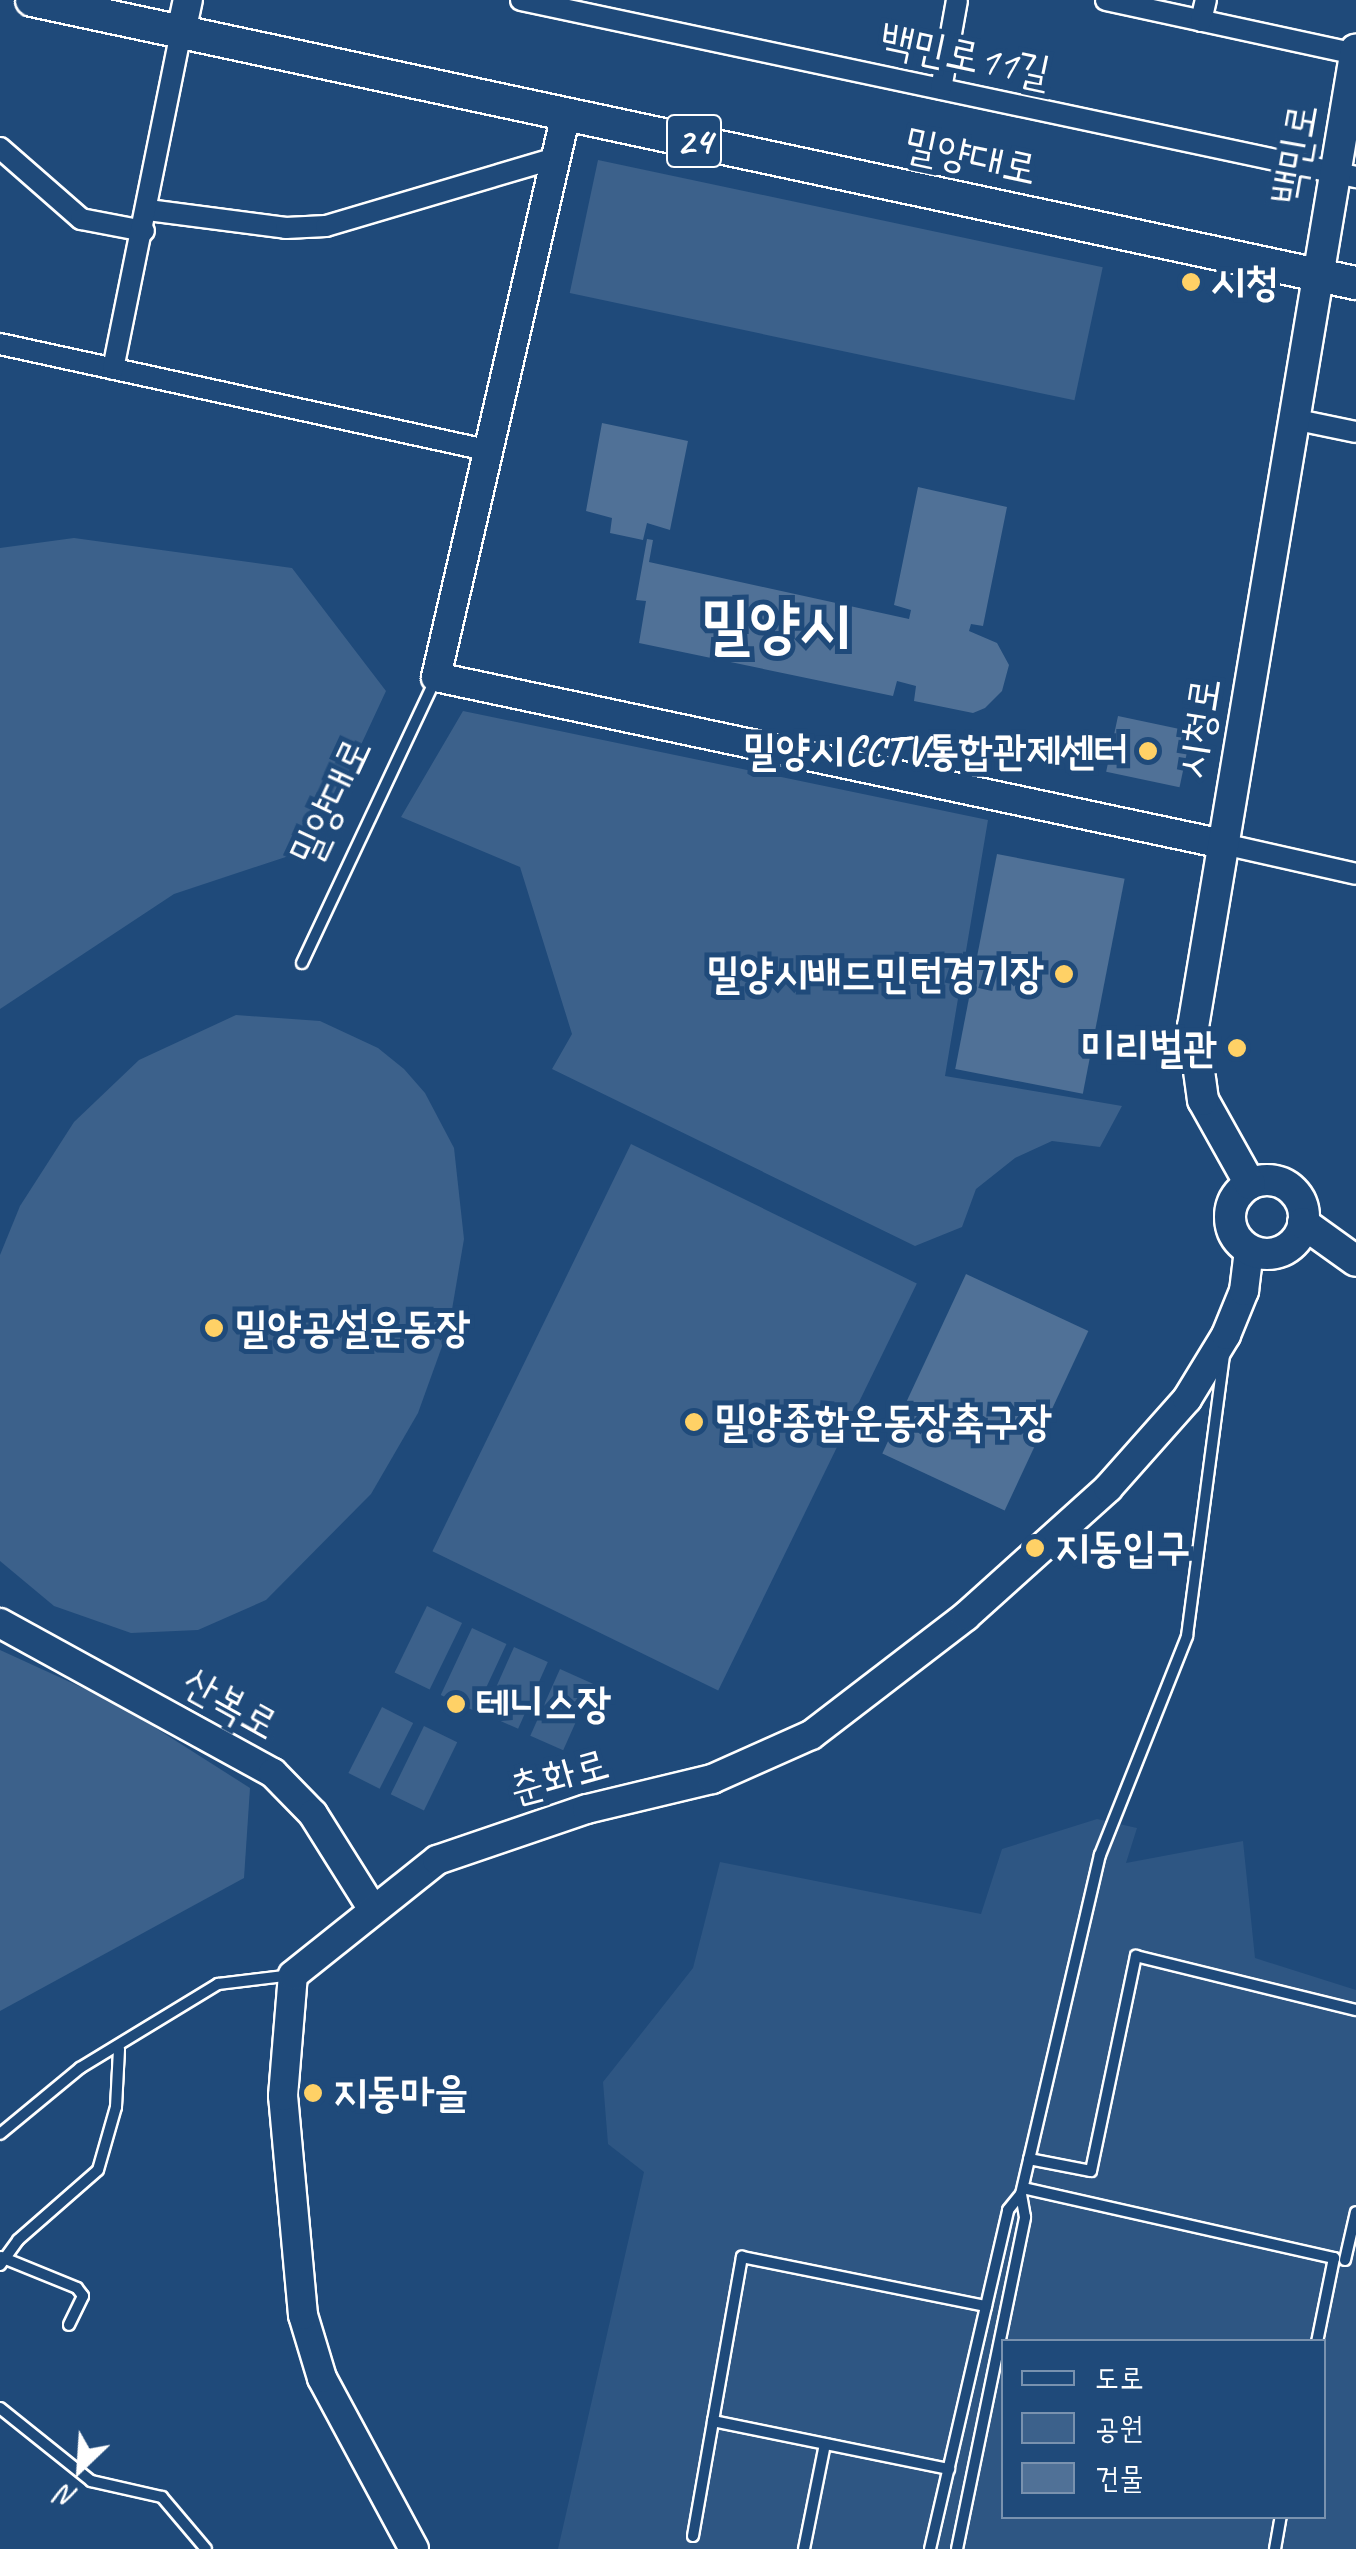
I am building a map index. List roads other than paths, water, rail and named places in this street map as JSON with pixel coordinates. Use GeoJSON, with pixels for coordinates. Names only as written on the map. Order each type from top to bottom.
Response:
{"type":"FeatureCollection","features":[{"type":"Feature","properties":{"kind":"main road","name":"밀양대로"},"geometry":{"type":"LineString","coordinates":[[32,0],[184,16],[566,114],[1356,282]]}},
{"type":"Feature","properties":{"kind":"main road","name":"백민로"},"geometry":{"type":"LineString","coordinates":[[1317,274],[1345,175],[1356,51]]}},
{"type":"Feature","properties":{"kind":"main road","name":"시청로"},"geometry":{"type":"LineString","coordinates":[[1250,1184],[1216,1128],[1194,1068],[1193,1026],[1317,274]]}},
{"type":"Feature","properties":{"kind":"main road"},"geometry":{"type":"LineString","coordinates":[[1250,1184],[1284,1184],[1300,1201],[1303,1223],[1283,1250],[1250,1250],[1230,1222],[1234,1200],[1250,1184]]}},
{"type":"Feature","properties":{"kind":"main road"},"geometry":{"type":"LineString","coordinates":[[1303,1223],[1356,1261]]}},
{"type":"Feature","properties":{"kind":"street"},"geometry":{"type":"LineString","coordinates":[[941,89],[957,0]]}},
{"type":"Feature","properties":{"kind":"street"},"geometry":{"type":"LineString","coordinates":[[1106,0],[1204,10],[1356,51]]}},
{"type":"Feature","properties":{"kind":"street","name":"백민로11길"},"geometry":{"type":"LineString","coordinates":[[536,2],[1345,175]]}},
{"type":"Feature","properties":{"kind":"street"},"geometry":{"type":"LineString","coordinates":[[113,369],[184,16]]}},
{"type":"Feature","properties":{"kind":"street","name":"밀양대로"},"geometry":{"type":"LineString","coordinates":[[436,677],[566,114]]}},
{"type":"Feature","properties":{"kind":"street"},"geometry":{"type":"LineString","coordinates":[[0,148],[81,219],[286,228],[326,226],[556,158]]}},
{"type":"Feature","properties":{"kind":"street"},"geometry":{"type":"LineString","coordinates":[[0,344],[488,450]]}},
{"type":"Feature","properties":{"kind":"street"},"geometry":{"type":"LineString","coordinates":[[1293,419],[1356,432]]}},
{"type":"Feature","properties":{"kind":"street"},"geometry":{"type":"LineString","coordinates":[[436,677],[1356,874]]}},
{"type":"Feature","properties":{"kind":"street","name":"춘화로"},"geometry":{"type":"LineString","coordinates":[[294,1975],[372,1908],[438,1860],[486,1840],[712,1779],[811,1735],[966,1616],[1108,1488],[1187,1399],[1226,1335],[1244,1291],[1250,1250]]}},
{"type":"Feature","properties":{"kind":"street","name":"산복로"},"geometry":{"type":"LineString","coordinates":[[0,1624],[273,1773],[314,1814],[372,1908]]}},
{"type":"Feature","properties":{"kind":"street"},"geometry":{"type":"LineString","coordinates":[[294,1975],[283,2096],[303,2315],[322,2378],[414,2549]]}},
{"type":"Feature","properties":{"kind":"lane","name":"밀양대로"},"geometry":{"type":"LineString","coordinates":[[302,963],[436,677]]}},
{"type":"Feature","properties":{"kind":"lane"},"geometry":{"type":"LineString","coordinates":[[957,2549],[1024,2217],[1022,2191],[1100,1855],[1187,1636],[1226,1335]]}},
{"type":"Feature","properties":{"kind":"lane"},"geometry":{"type":"LineString","coordinates":[[1029,2159],[1091,2171],[1136,1956],[1356,2010]]}},
{"type":"Feature","properties":{"kind":"lane"},"geometry":{"type":"LineString","coordinates":[[0,2134],[80,2068],[119,2048],[218,1984],[294,1975]]}},
{"type":"Feature","properties":{"kind":"lane"},"geometry":{"type":"LineString","coordinates":[[69,2324],[83,2296],[77,2288],[2,2260],[98,2170],[113,2124],[119,2048]]}},
{"type":"Feature","properties":{"kind":"lane"},"geometry":{"type":"LineString","coordinates":[[1022,2191],[1345,2260]]}},
{"type":"Feature","properties":{"kind":"lane"},"geometry":{"type":"LineString","coordinates":[[930,2549],[1008,2210],[1022,2191]]}},
{"type":"Feature","properties":{"kind":"lane"},"geometry":{"type":"LineString","coordinates":[[1318,2339],[1345,2260],[1356,2212]]}},
{"type":"Feature","properties":{"kind":"lane"},"geometry":{"type":"LineString","coordinates":[[693,2536],[742,2257],[986,2306]]}},
{"type":"Feature","properties":{"kind":"lane"},"geometry":{"type":"LineString","coordinates":[[0,2408],[91,2481],[162,2497],[206,2549]]}},
{"type":"Feature","properties":{"kind":"lane"},"geometry":{"type":"LineString","coordinates":[[713,2421],[948,2469]]}},
{"type":"Feature","properties":{"kind":"lane"},"geometry":{"type":"LineString","coordinates":[[804,2549],[825,2444]]}},
{"type":"Feature","properties":{"kind":"lane"},"geometry":{"type":"LineString","coordinates":[[1275,2549],[1280,2519]]}},
{"type":"Feature","properties":{"kind":"place","name":"시청"},"geometry":{"type":"Point","coordinates":[1191,282]}},
{"type":"Feature","properties":{"kind":"place","name":"밀양시CCTV통합관제센터"},"geometry":{"type":"Point","coordinates":[1148,751]}},
{"type":"Feature","properties":{"kind":"place","name":"밀양시배드민턴경기장"},"geometry":{"type":"Point","coordinates":[1064,974]}},
{"type":"Feature","properties":{"kind":"place","name":"미리벌관"},"geometry":{"type":"Point","coordinates":[1237,1048]}},
{"type":"Feature","properties":{"kind":"place","name":"밀양공설운동장"},"geometry":{"type":"Point","coordinates":[214,1328]}},
{"type":"Feature","properties":{"kind":"place","name":"밀양종합운동장축구장"},"geometry":{"type":"Point","coordinates":[694,1422]}},
{"type":"Feature","properties":{"kind":"place","name":"지동입구"},"geometry":{"type":"Point","coordinates":[1035,1548]}},
{"type":"Feature","properties":{"kind":"place","name":"테니스장"},"geometry":{"type":"Point","coordinates":[456,1704]}},
{"type":"Feature","properties":{"kind":"place","name":"지동마을"},"geometry":{"type":"Point","coordinates":[313,2093]}},
{"type":"Feature","properties":{"kind":"district","name":"밀양시"},"geometry":{"type":"Point","coordinates":[775,625]}}]}
